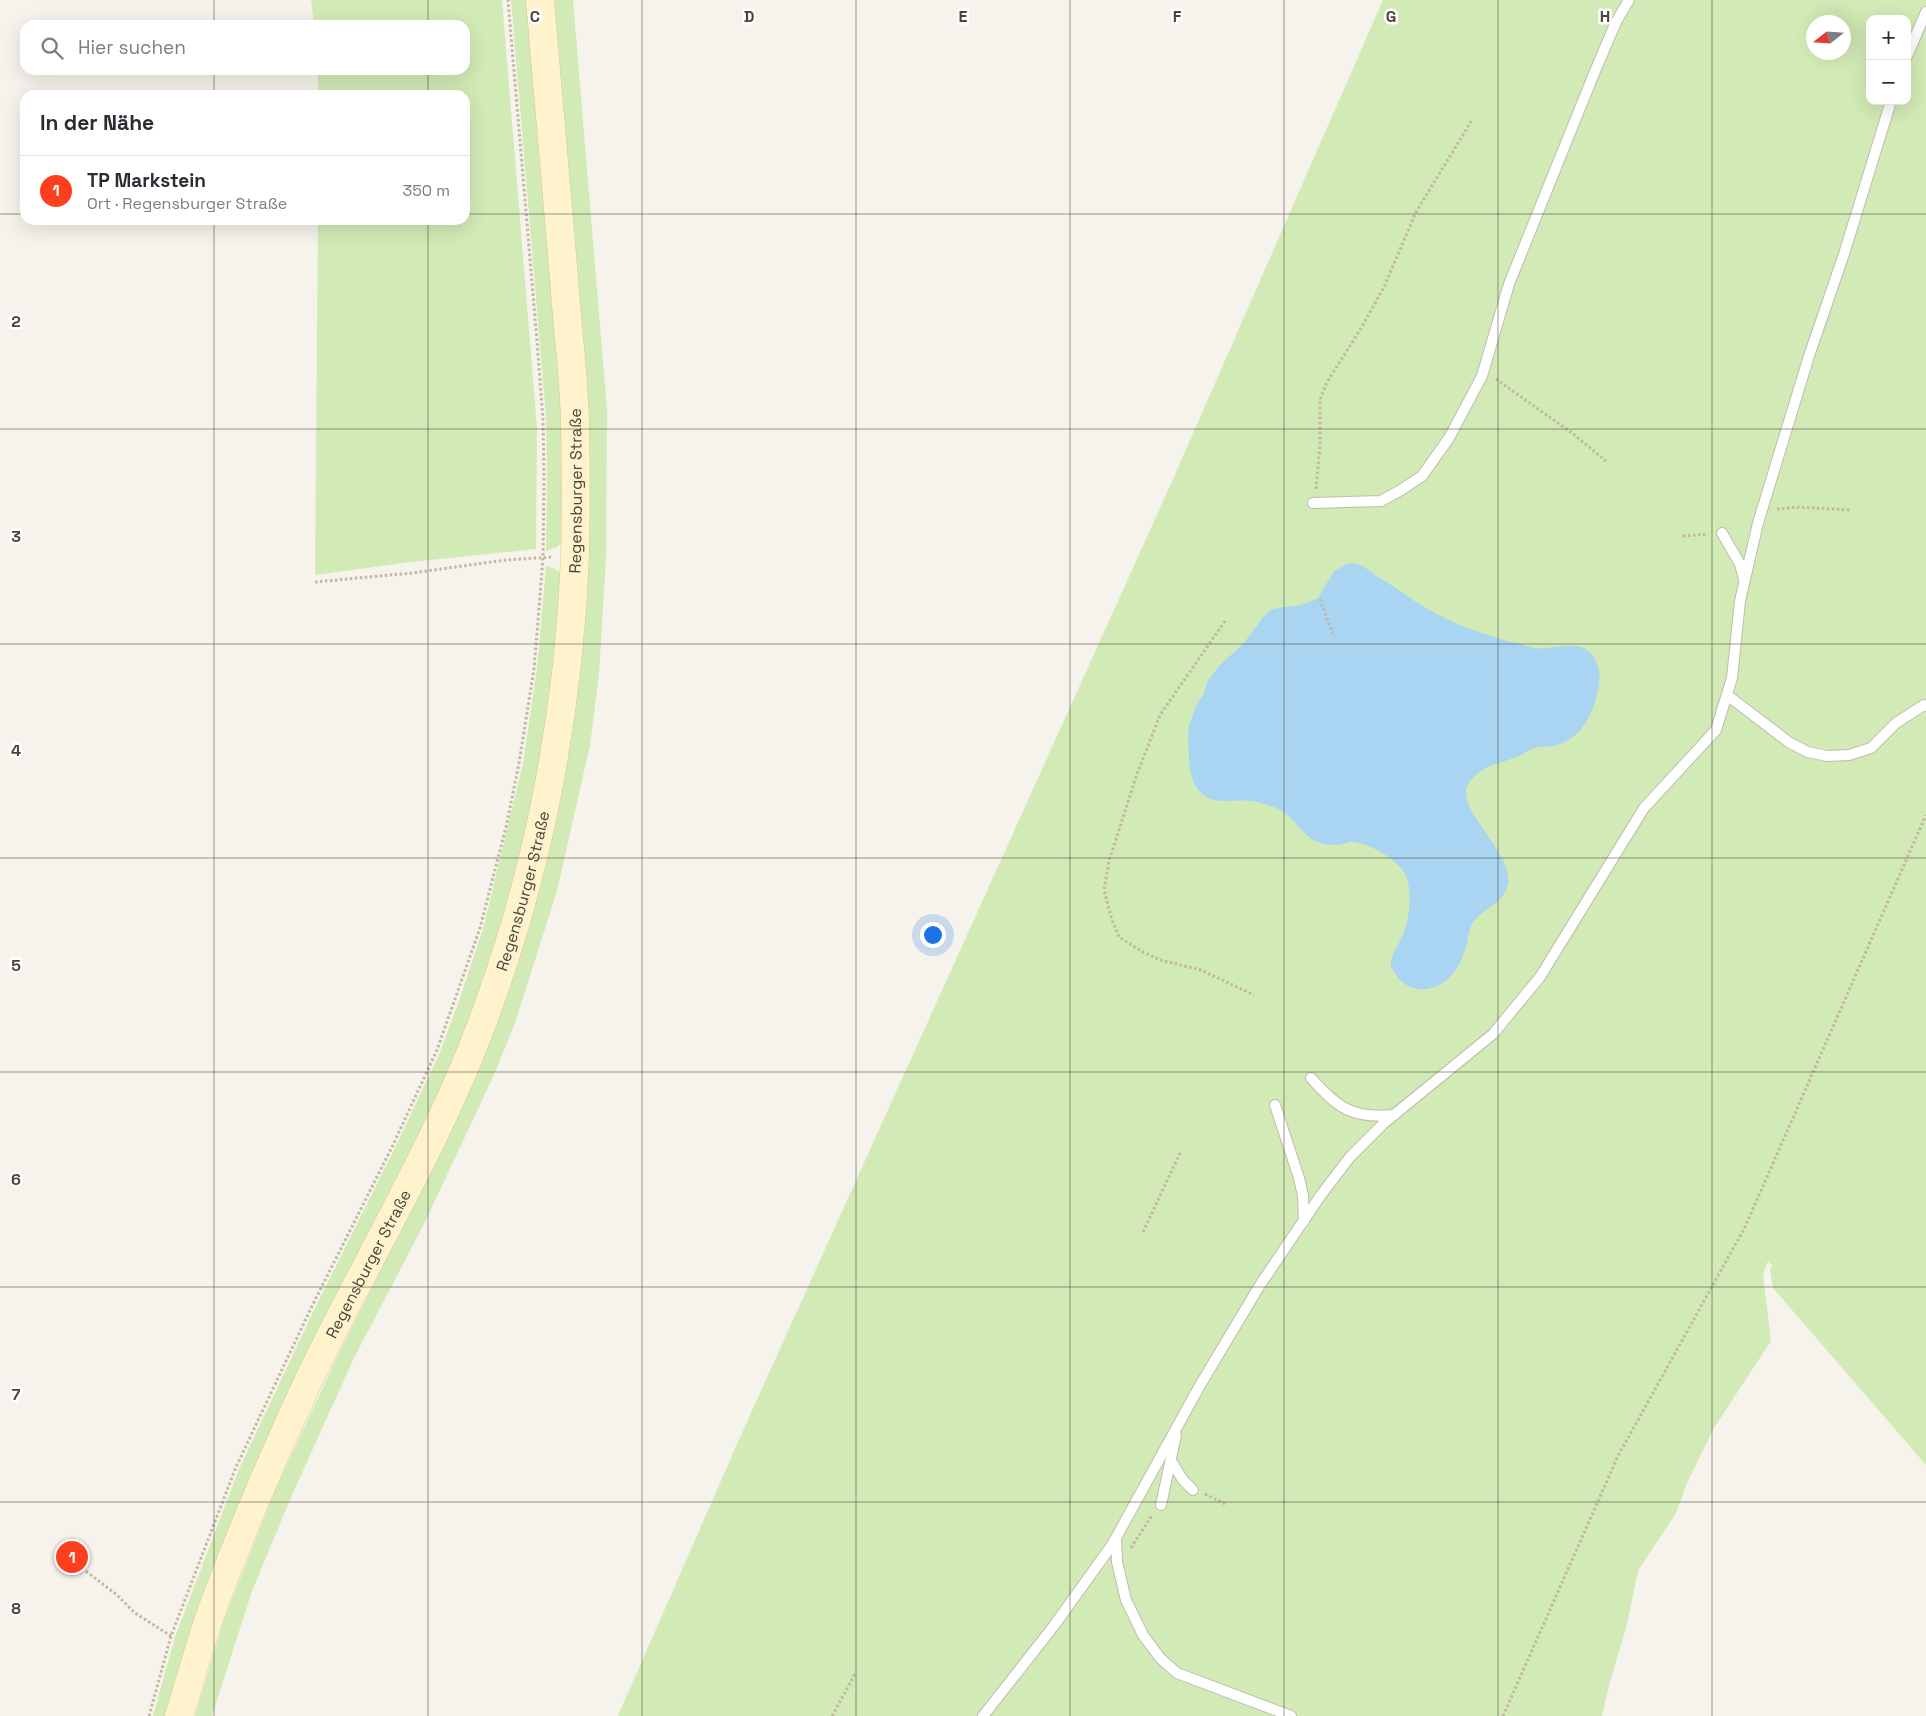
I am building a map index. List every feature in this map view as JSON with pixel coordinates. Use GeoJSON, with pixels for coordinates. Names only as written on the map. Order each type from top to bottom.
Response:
{"type":"FeatureCollection","features":[{"type":"Feature","properties":{"kind":"street","name":"Regensburger Straße"},"geometry":{"type":"LineString","coordinates":[[179,1716],[209,1618],[236,1546],[264,1480],[306,1386],[442,1118],[488,1008],[508,946],[539,826],[554,748],[565,672],[575,558],[575,416],[540,0]]}},
{"type":"Feature","properties":{"kind":"lane"},"geometry":{"type":"LineString","coordinates":[[1313,503],[1381,501],[1422,476],[1449,438],[1483,372],[1509,284],[1616,22],[1629,0]]}},
{"type":"Feature","properties":{"kind":"lane"},"geometry":{"type":"LineString","coordinates":[[1911,47],[1926,12]]}},
{"type":"Feature","properties":{"kind":"lane"},"geometry":{"type":"LineString","coordinates":[[984,1716],[1053,1627],[1116,1537],[1178,1425],[1260,1285],[1350,1157],[1394,1115],[1493,1034],[1540,977],[1644,808],[1716,730],[1732,678],[1740,601],[1758,523],[1778,454],[1844,254],[1890,105]]}},
{"type":"Feature","properties":{"kind":"lane"},"geometry":{"type":"LineString","coordinates":[[1722,533],[1740,564],[1745,580]]}},
{"type":"Feature","properties":{"kind":"lane"},"geometry":{"type":"LineString","coordinates":[[1727,695],[1790,743],[1808,752],[1826,756],[1849,755],[1871,748],[1896,723],[1924,705],[1926,706]]}},
{"type":"Feature","properties":{"kind":"lane"},"geometry":{"type":"LineString","coordinates":[[1311,1078],[1341,1107],[1374,1117],[1394,1115]]}},
{"type":"Feature","properties":{"kind":"lane"},"geometry":{"type":"LineString","coordinates":[[1275,1105],[1299,1178],[1303,1196],[1304,1220]]}},
{"type":"Feature","properties":{"kind":"lane"},"geometry":{"type":"LineString","coordinates":[[1160,1505],[1178,1425]]}},
{"type":"Feature","properties":{"kind":"lane"},"geometry":{"type":"LineString","coordinates":[[1171,1461],[1183,1480],[1193,1490]]}},
{"type":"Feature","properties":{"kind":"lane"},"geometry":{"type":"LineString","coordinates":[[1116,1537],[1117,1562],[1126,1600],[1143,1635],[1160,1658],[1177,1673],[1291,1716]]}},
{"type":"Feature","properties":{"kind":"path"},"geometry":{"type":"LineString","coordinates":[[149,1716],[171,1636],[236,1467],[312,1306],[392,1147],[437,1050],[480,928],[518,772],[532,679],[539,610],[543,557],[544,477],[543,420],[538,351],[508,0]]}},
{"type":"Feature","properties":{"kind":"path"},"geometry":{"type":"LineString","coordinates":[[1313,503],[1319,473],[1320,400],[1327,382],[1360,330],[1384,287],[1416,212],[1472,120]]}},
{"type":"Feature","properties":{"kind":"path"},"geometry":{"type":"LineString","coordinates":[[1483,372],[1572,433],[1606,461]]}},
{"type":"Feature","properties":{"kind":"path"},"geometry":{"type":"LineString","coordinates":[[316,582],[412,573],[506,560],[535,558]]}},
{"type":"Feature","properties":{"kind":"path"},"geometry":{"type":"LineString","coordinates":[[1320,599],[1334,637]]}},
{"type":"Feature","properties":{"kind":"path"},"geometry":{"type":"LineString","coordinates":[[1225,621],[1160,716],[1137,774],[1109,861],[1104,890],[1112,920],[1120,936],[1141,951],[1160,960],[1201,970],[1254,995]]}},
{"type":"Feature","properties":{"kind":"path"},"geometry":{"type":"LineString","coordinates":[[1503,1716],[1618,1456],[1745,1227],[1926,815]]}},
{"type":"Feature","properties":{"kind":"path"},"geometry":{"type":"LineString","coordinates":[[1143,1232],[1181,1151]]}},
{"type":"Feature","properties":{"kind":"path"},"geometry":{"type":"LineString","coordinates":[[72,1557],[135,1613],[171,1636]]}},
{"type":"Feature","properties":{"kind":"path"},"geometry":{"type":"LineString","coordinates":[[832,1716],[855,1674]]}},
{"type":"Feature","properties":{"kind":"green space"},"geometry":{"type":"Polygon","coordinates":[[[311,0],[502,0],[537,427],[536,549],[411,562],[315,575],[318,225],[470,225],[470,90],[318,90],[318,75],[470,75],[470,20],[313,20],[311,0]]]}},
{"type":"Feature","properties":{"kind":"green space"},"geometry":{"type":"Polygon","coordinates":[[[511,0],[529,0],[564,418],[564,540],[557,547],[546,551],[546,417],[511,0]]]}},
{"type":"Feature","properties":{"kind":"green space"},"geometry":{"type":"Polygon","coordinates":[[[552,0],[573,0],[607,410],[606,558],[599,674],[590,745],[557,891],[515,1023],[493,1077],[424,1224],[354,1358],[292,1495],[252,1591],[212,1716],[195,1716],[224,1620],[276,1488],[339,1353],[407,1218],[569,740],[552,0]]]}},
{"type":"Feature","properties":{"kind":"green space"},"geometry":{"type":"Polygon","coordinates":[[[1383,0],[1926,0],[1926,1465],[1773,1288],[1770,1270],[1772,1266],[1768,1261],[1763,1275],[1771,1341],[1714,1428],[1687,1483],[1676,1513],[1638,1571],[1627,1624],[1602,1716],[618,1716],[741,1435],[1170,486],[1383,0]]]}},
{"type":"Feature","properties":{"kind":"green space"},"geometry":{"type":"Polygon","coordinates":[[[546,566],[556,569],[563,576],[548,725],[515,883],[477,1004],[170,1716],[153,1716],[175,1637],[239,1469],[315,1308],[395,1148],[440,1052],[459,1001],[483,929],[523,763],[537,669],[546,566]]]}},
{"type":"Feature","properties":{"kind":"water"},"geometry":{"type":"Polygon","coordinates":[[[1353,563],[1363,566],[1417,602],[1457,624],[1500,639],[1534,648],[1576,646],[1584,648],[1591,653],[1599,670],[1599,685],[1593,706],[1586,722],[1576,734],[1562,743],[1534,748],[1517,757],[1489,767],[1478,773],[1469,783],[1466,793],[1469,805],[1502,857],[1507,871],[1508,884],[1502,897],[1480,915],[1471,926],[1465,951],[1456,970],[1436,987],[1427,989],[1410,987],[1399,979],[1391,967],[1393,956],[1404,933],[1410,899],[1406,876],[1397,864],[1376,849],[1361,843],[1351,842],[1331,845],[1320,843],[1303,832],[1283,811],[1276,808],[1251,801],[1224,801],[1208,797],[1197,788],[1189,765],[1189,726],[1208,680],[1220,665],[1244,643],[1264,616],[1272,609],[1301,605],[1318,598],[1334,571],[1353,563]]]}},
{"type":"Feature","properties":{"kind":"place","name":"TP Markstein"},"geometry":{"type":"Point","coordinates":[72,1557]}}]}
